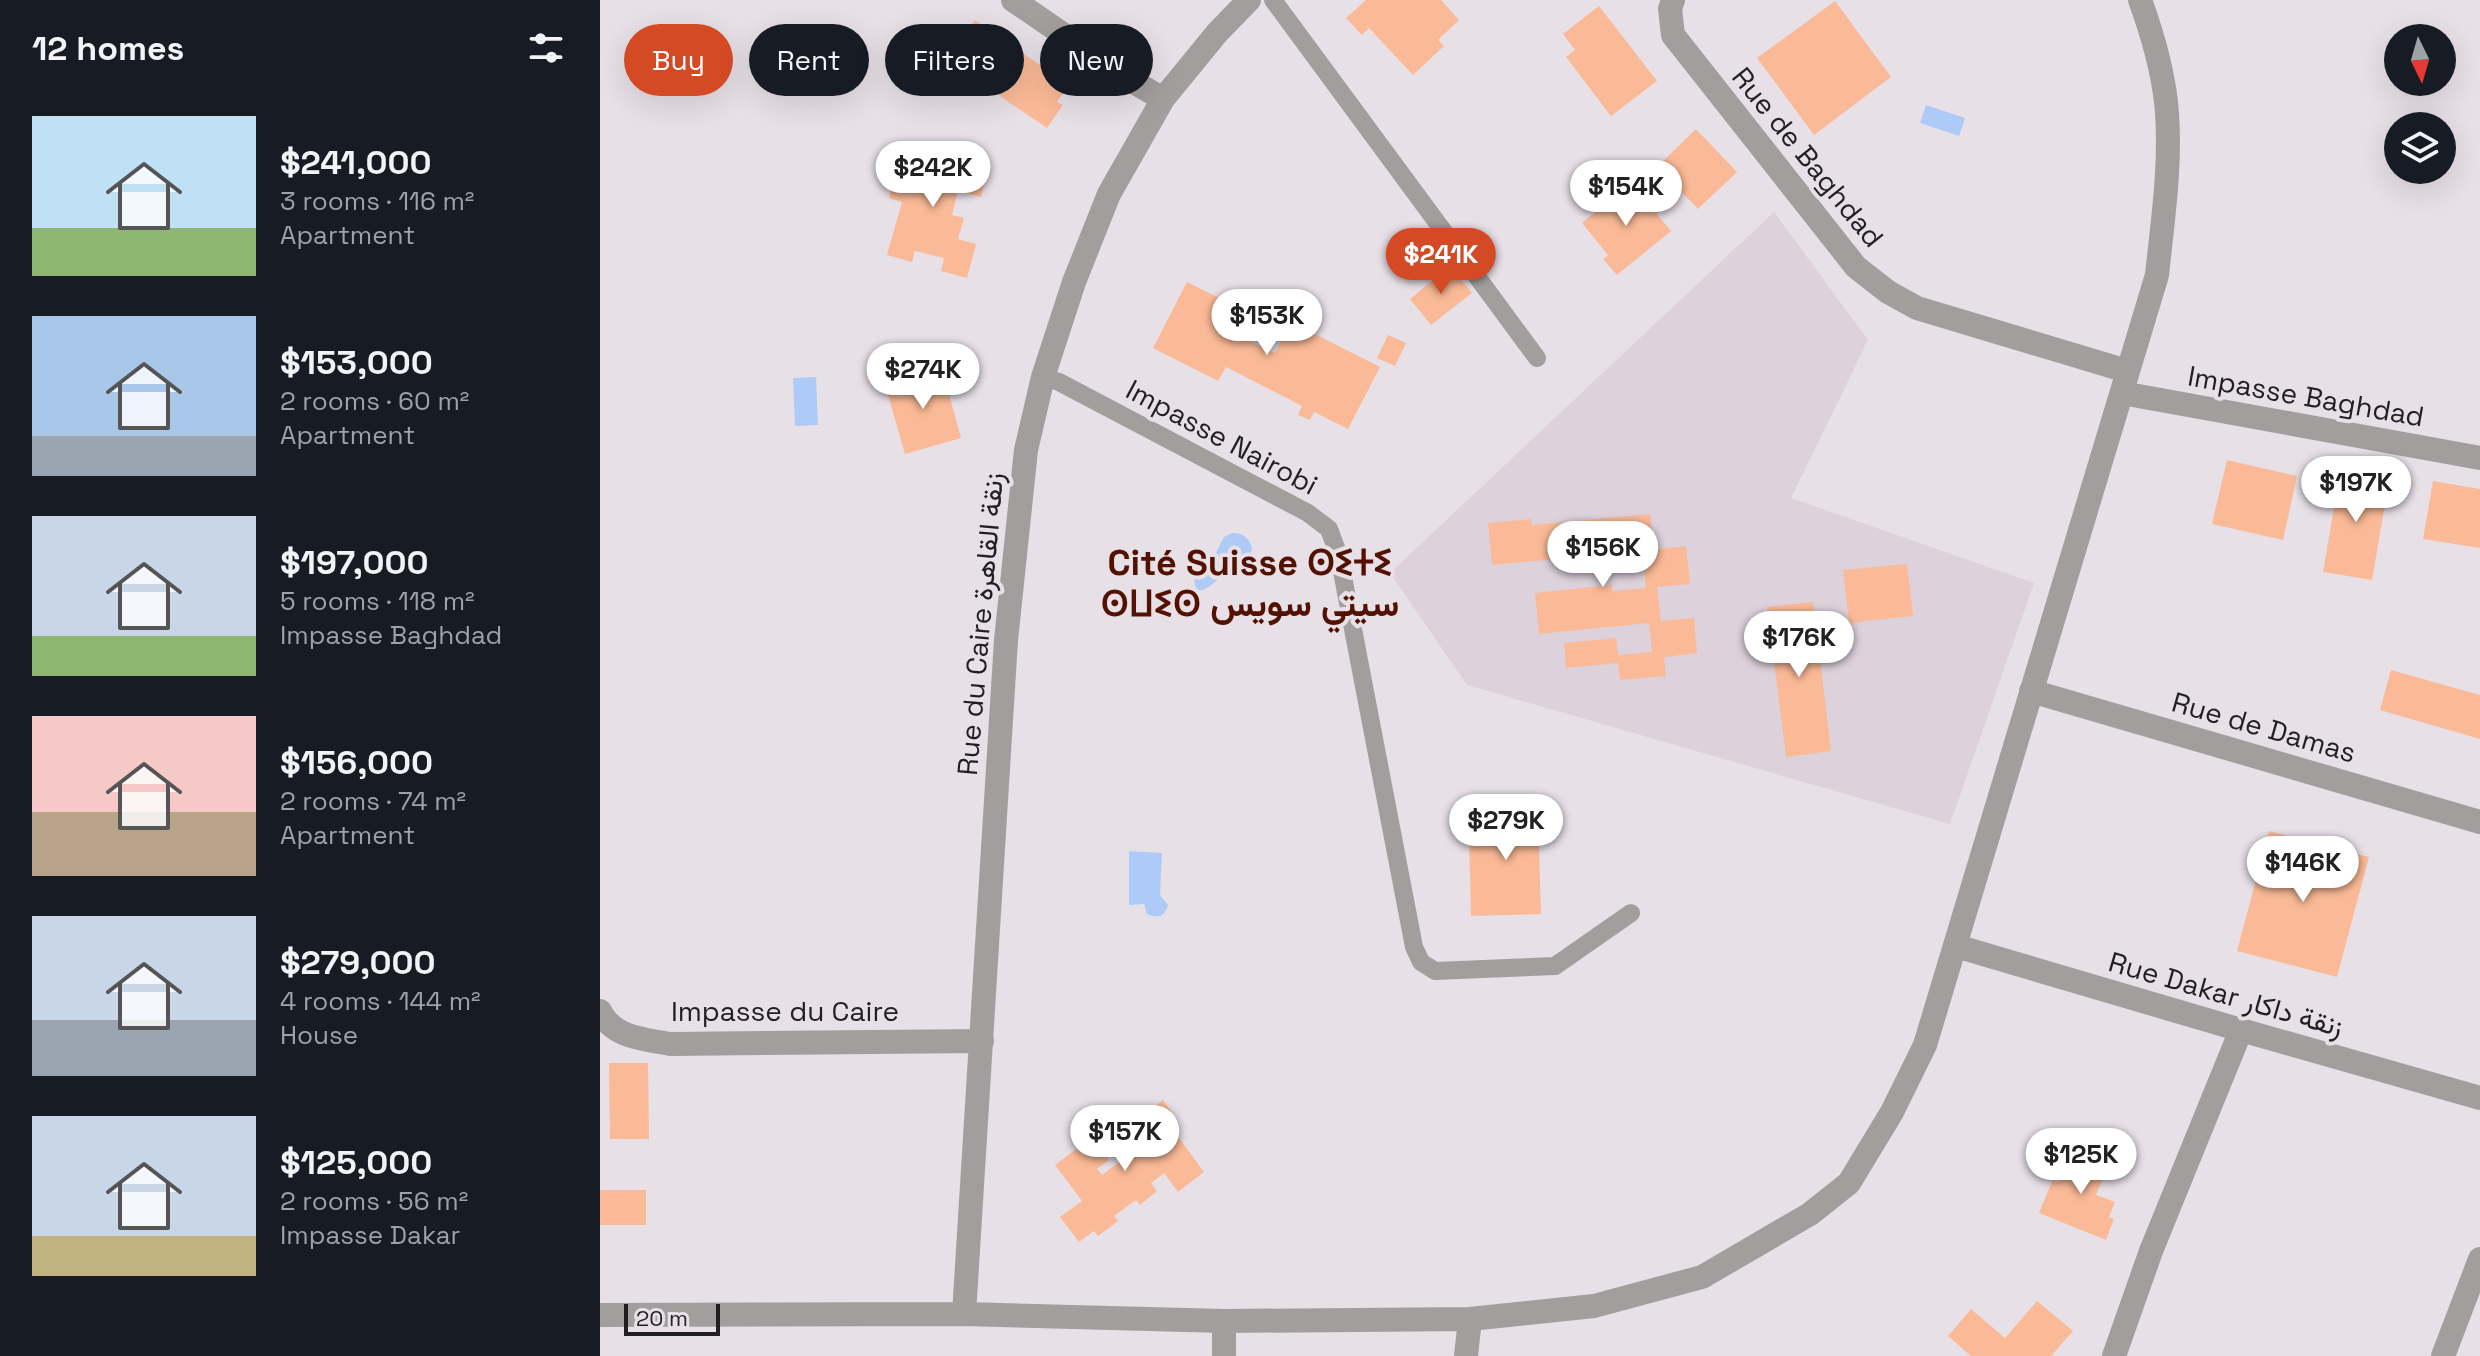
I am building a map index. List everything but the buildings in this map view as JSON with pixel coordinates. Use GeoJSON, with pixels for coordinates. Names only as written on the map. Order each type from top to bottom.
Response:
{"type":"FeatureCollection","features":[{"type":"Feature","properties":{"kind":"street"},"geometry":{"type":"LineString","coordinates":[[1013,0],[1125,77],[1163,99]]}},
{"type":"Feature","properties":{"kind":"street","name":"Rue du Caire زنقة القاهرة"},"geometry":{"type":"LineString","coordinates":[[964,1314],[1006,640],[1026,450],[1043,377],[1074,282],[1109,194],[1163,99],[1217,33],[1249,0]]}},
{"type":"Feature","properties":{"kind":"street","name":"Rue de Baghdad"},"geometry":{"type":"LineString","coordinates":[[1673,0],[1670,9],[1673,35],[1856,267],[1888,292],[1917,308],[2124,382]]}},
{"type":"Feature","properties":{"kind":"street"},"geometry":{"type":"LineString","coordinates":[[600,1315],[964,1314],[1224,1321],[1470,1319],[1594,1306],[1702,1277],[1810,1214],[1849,1183],[1892,1112],[1925,1045],[2157,275],[2167,178],[2166,103],[2152,31],[2140,0]]}},
{"type":"Feature","properties":{"kind":"street","name":"Impasse Baghdad"},"geometry":{"type":"LineString","coordinates":[[2124,382],[2480,458]]}},
{"type":"Feature","properties":{"kind":"street","name":"Rue de Damas"},"geometry":{"type":"LineString","coordinates":[[2031,691],[2480,822]]}},
{"type":"Feature","properties":{"kind":"street","name":"Rue Dakar زنقة داكار"},"geometry":{"type":"LineString","coordinates":[[1956,946],[2480,1098]]}},
{"type":"Feature","properties":{"kind":"street","name":"Impasse du Caire"},"geometry":{"type":"LineString","coordinates":[[600,1011],[603,1019],[623,1035],[670,1044],[982,1041]]}},
{"type":"Feature","properties":{"kind":"street"},"geometry":{"type":"LineString","coordinates":[[2114,1356],[2151,1251],[2241,1030]]}},
{"type":"Feature","properties":{"kind":"street"},"geometry":{"type":"LineString","coordinates":[[2443,1356],[2480,1259]]}},
{"type":"Feature","properties":{"kind":"street"},"geometry":{"type":"LineString","coordinates":[[1466,1356],[1470,1319]]}},
{"type":"Feature","properties":{"kind":"street"},"geometry":{"type":"LineString","coordinates":[[1224,1321],[1224,1356]]}},
{"type":"Feature","properties":{"kind":"lane"},"geometry":{"type":"LineString","coordinates":[[1273,0],[1537,358]]}},
{"type":"Feature","properties":{"kind":"lane","name":"Impasse Nairobi"},"geometry":{"type":"LineString","coordinates":[[1043,377],[1059,382],[1295,506],[1329,529],[1339,556],[1414,947],[1421,962],[1435,971],[1555,966],[1631,913]]}},
{"type":"Feature","properties":{"kind":"shaded area"},"geometry":{"type":"Polygon","coordinates":[[[1774,212],[1868,340],[1791,498],[2034,583],[1950,824],[1467,685],[1390,573],[1774,212]]]}},
{"type":"Feature","properties":{"kind":"water"},"geometry":{"type":"Polygon","coordinates":[[[1926,105],[1965,118],[1959,136],[1920,123],[1926,105]]]}},
{"type":"Feature","properties":{"kind":"water"},"geometry":{"type":"Polygon","coordinates":[[[816,377],[818,425],[795,426],[793,378],[816,377]]]}},
{"type":"Feature","properties":{"kind":"water"},"geometry":{"type":"Polygon","coordinates":[[[1232,533],[1241,534],[1249,541],[1252,547],[1249,556],[1207,588],[1198,589],[1194,577],[1212,560],[1224,537],[1232,533]]]}},
{"type":"Feature","properties":{"kind":"water"},"geometry":{"type":"Polygon","coordinates":[[[1129,851],[1162,853],[1160,895],[1168,905],[1160,916],[1147,914],[1144,904],[1129,905],[1129,851]]]}},
{"type":"Feature","properties":{"kind":"district","name":"Cité Suisse ⵙⵉⵜⵉ ⵙⵡⵉⵙ سيتي سويس"},"geometry":{"type":"Point","coordinates":[1250,584]}}]}
